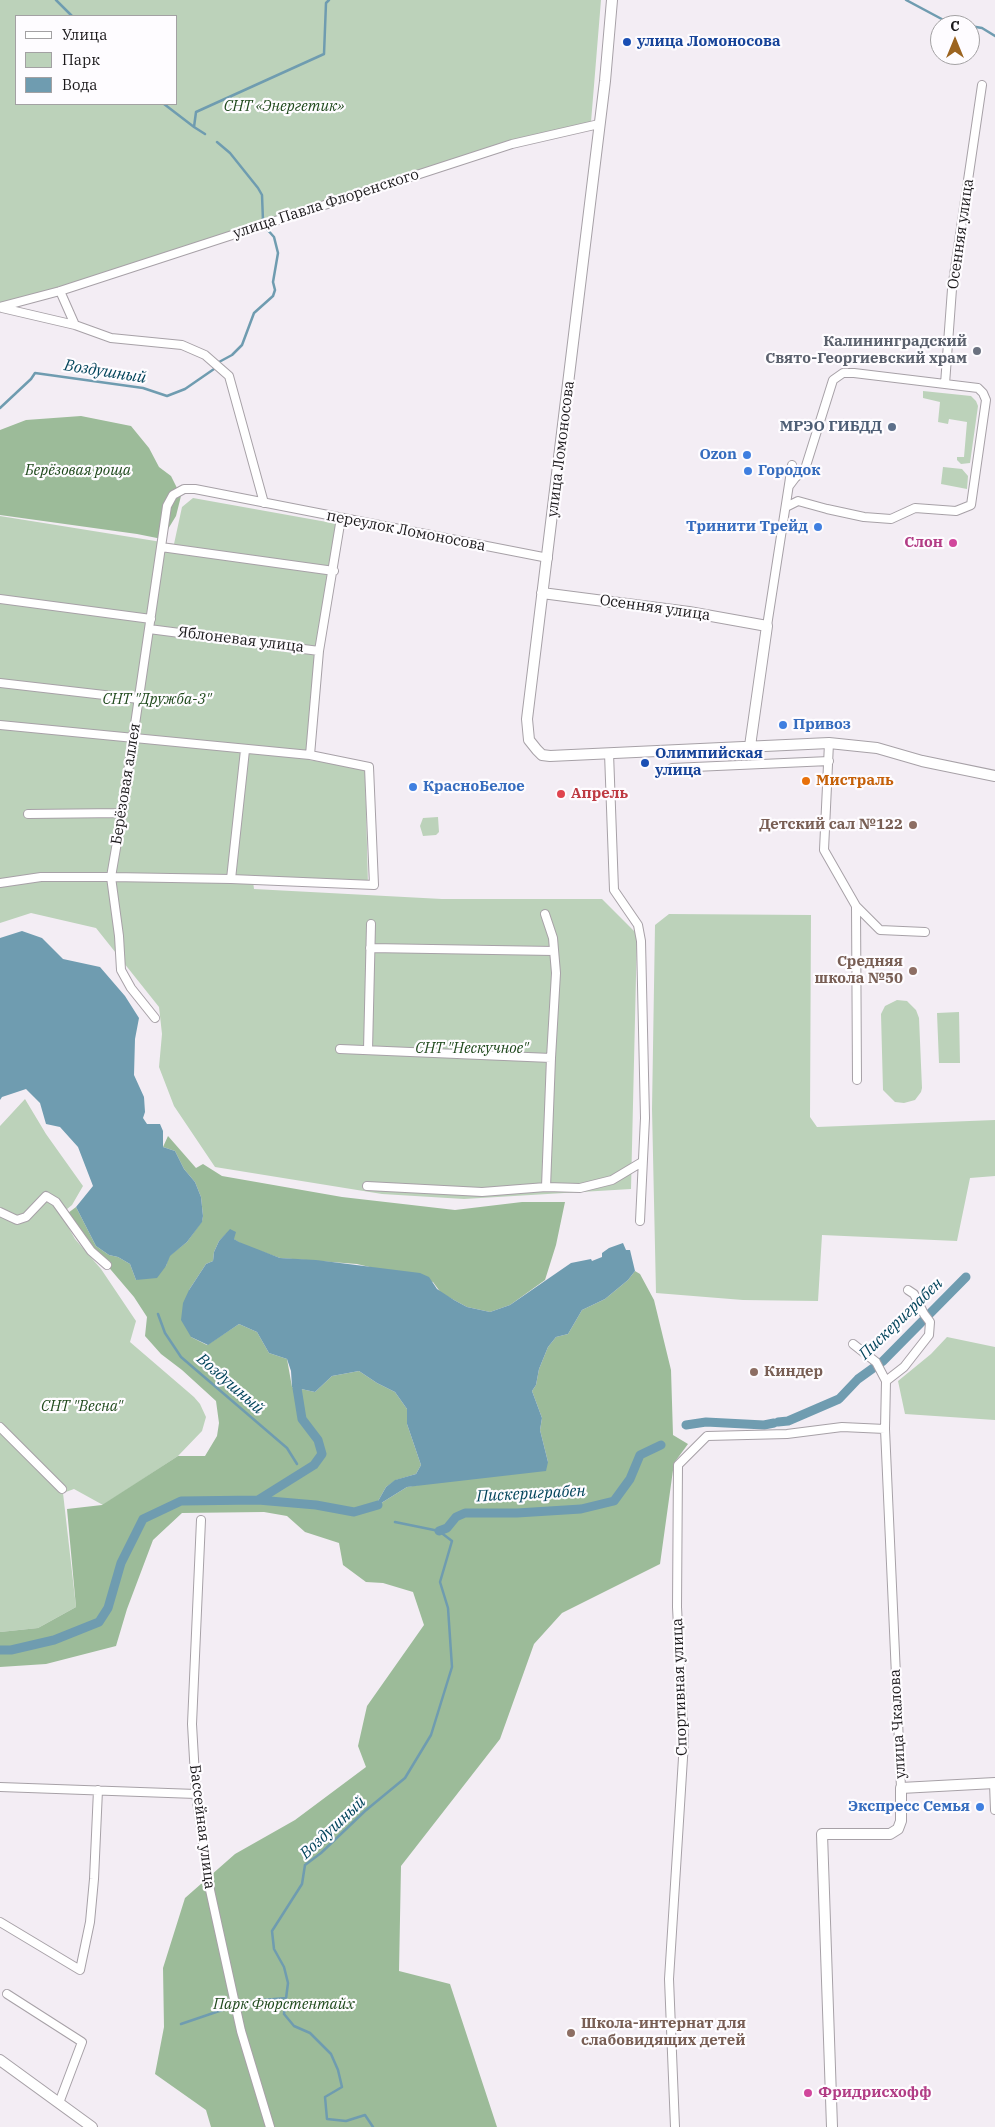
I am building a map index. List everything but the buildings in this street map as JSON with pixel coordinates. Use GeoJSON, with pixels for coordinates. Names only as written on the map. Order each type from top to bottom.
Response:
{"type":"FeatureCollection","features":[{"type":"Feature","properties":{"kind":"main road","name":"улица Ломоносова"},"geometry":{"type":"LineString","coordinates":[[612,0],[605,81],[596,124],[548,558],[527,719],[529,740],[542,755],[550,756],[829,743],[877,748],[922,761],[995,776]]}},
{"type":"Feature","properties":{"kind":"main road","name":"Осенняя улица"},"geometry":{"type":"LineString","coordinates":[[542,593],[689,612],[767,626]]}},
{"type":"Feature","properties":{"kind":"main road"},"geometry":{"type":"LineString","coordinates":[[750,746],[767,626]]}},
{"type":"Feature","properties":{"kind":"main road"},"geometry":{"type":"LineString","coordinates":[[901,1788],[994,1783]]}},
{"type":"Feature","properties":{"kind":"main road","name":"улица Чкалова"},"geometry":{"type":"LineString","coordinates":[[832,2127],[822,1834],[890,1834],[898,1829],[901,1821],[901,1788]]}},
{"type":"Feature","properties":{"kind":"main road"},"geometry":{"type":"LineString","coordinates":[[0,2060],[92,2127]]}},
{"type":"Feature","properties":{"kind":"street","name":"Осенняя улица"},"geometry":{"type":"LineString","coordinates":[[945,384],[952,289],[982,85]]}},
{"type":"Feature","properties":{"kind":"street","name":"улица Павла Флоренского"},"geometry":{"type":"LineString","coordinates":[[0,307],[60,291],[512,144],[596,124]]}},
{"type":"Feature","properties":{"kind":"street"},"geometry":{"type":"LineString","coordinates":[[60,291],[74,325]]}},
{"type":"Feature","properties":{"kind":"street","name":"улица Павла Флоренского"},"geometry":{"type":"LineString","coordinates":[[0,307],[74,325],[111,338],[182,346],[204,356],[229,376],[264,503]]}},
{"type":"Feature","properties":{"kind":"street"},"geometry":{"type":"LineString","coordinates":[[786,507],[798,501],[827,510],[864,517],[891,519],[915,508],[956,511],[971,505],[986,400],[983,393],[978,388],[843,373],[833,380],[805,469],[790,486]]}},
{"type":"Feature","properties":{"kind":"street"},"geometry":{"type":"LineString","coordinates":[[767,626],[792,465]]}},
{"type":"Feature","properties":{"kind":"street","name":"Берёзовая аллея"},"geometry":{"type":"LineString","coordinates":[[156,1018],[131,988],[121,970],[119,936],[111,878],[167,506],[173,495],[184,490],[195,489],[264,503]]}},
{"type":"Feature","properties":{"kind":"street","name":"переулок Ломоносова"},"geometry":{"type":"LineString","coordinates":[[264,503],[548,558]]}},
{"type":"Feature","properties":{"kind":"street","name":"Яблоневая улица"},"geometry":{"type":"LineString","coordinates":[[149,628],[319,651],[334,571],[341,518]]}},
{"type":"Feature","properties":{"kind":"street"},"geometry":{"type":"LineString","coordinates":[[161,547],[334,571]]}},
{"type":"Feature","properties":{"kind":"street"},"geometry":{"type":"LineString","coordinates":[[0,599],[151,618]]}},
{"type":"Feature","properties":{"kind":"street"},"geometry":{"type":"LineString","coordinates":[[310,755],[319,651]]}},
{"type":"Feature","properties":{"kind":"street"},"geometry":{"type":"LineString","coordinates":[[0,683],[139,698]]}},
{"type":"Feature","properties":{"kind":"street"},"geometry":{"type":"LineString","coordinates":[[0,725],[310,755],[369,767],[374,885],[231,879],[41,877],[0,883]]}},
{"type":"Feature","properties":{"kind":"street"},"geometry":{"type":"LineString","coordinates":[[829,743],[824,850],[856,906],[880,930],[925,932]]}},
{"type":"Feature","properties":{"kind":"street"},"geometry":{"type":"LineString","coordinates":[[231,879],[245,750]]}},
{"type":"Feature","properties":{"kind":"street"},"geometry":{"type":"LineString","coordinates":[[609,754],[614,890],[638,925],[641,941],[645,1118],[640,1221]]}},
{"type":"Feature","properties":{"kind":"street"},"geometry":{"type":"LineString","coordinates":[[672,768],[829,761]]}},
{"type":"Feature","properties":{"kind":"street"},"geometry":{"type":"LineString","coordinates":[[28,814],[122,813]]}},
{"type":"Feature","properties":{"kind":"street"},"geometry":{"type":"LineString","coordinates":[[856,906],[857,1080]]}},
{"type":"Feature","properties":{"kind":"street"},"geometry":{"type":"LineString","coordinates":[[545,914],[553,938],[556,973],[546,1188]]}},
{"type":"Feature","properties":{"kind":"street"},"geometry":{"type":"LineString","coordinates":[[368,1050],[371,924]]}},
{"type":"Feature","properties":{"kind":"street"},"geometry":{"type":"LineString","coordinates":[[370,948],[554,952]]}},
{"type":"Feature","properties":{"kind":"street"},"geometry":{"type":"LineString","coordinates":[[340,1049],[551,1058]]}},
{"type":"Feature","properties":{"kind":"street"},"geometry":{"type":"LineString","coordinates":[[367,1186],[482,1192],[580,1188],[612,1180],[642,1162]]}},
{"type":"Feature","properties":{"kind":"street"},"geometry":{"type":"LineString","coordinates":[[0,1212],[17,1220],[26,1217],[46,1196],[56,1202],[91,1251],[107,1265]]}},
{"type":"Feature","properties":{"kind":"street"},"geometry":{"type":"LineString","coordinates":[[854,1344],[878,1365],[886,1381],[904,1367],[929,1335],[930,1322],[914,1294],[908,1290]]}},
{"type":"Feature","properties":{"kind":"street","name":"улица Чкалова"},"geometry":{"type":"LineString","coordinates":[[886,1381],[885,1428],[901,1788]]}},
{"type":"Feature","properties":{"kind":"street"},"geometry":{"type":"LineString","coordinates":[[0,1427],[62,1489]]}},
{"type":"Feature","properties":{"kind":"street","name":"Спортивная улица"},"geometry":{"type":"LineString","coordinates":[[675,2127],[669,1979],[684,1742],[678,1607],[678,1465],[707,1436],[787,1434],[842,1427],[885,1428]]}},
{"type":"Feature","properties":{"kind":"street","name":"Бассейная улица"},"geometry":{"type":"LineString","coordinates":[[201,1520],[192,1724],[196,1794],[214,1909],[241,2031],[270,2127]]}},
{"type":"Feature","properties":{"kind":"street"},"geometry":{"type":"LineString","coordinates":[[994,1783],[995,1810]]}},
{"type":"Feature","properties":{"kind":"street"},"geometry":{"type":"LineString","coordinates":[[0,1787],[196,1794]]}},
{"type":"Feature","properties":{"kind":"street"},"geometry":{"type":"LineString","coordinates":[[0,1922],[80,1970],[90,1922],[98,1790]]}},
{"type":"Feature","properties":{"kind":"street"},"geometry":{"type":"LineString","coordinates":[[7,1994],[82,2042],[59,2103]]}},
{"type":"Feature","properties":{"kind":"green space","name":"СНТ «Энергетик»"},"geometry":{"type":"Polygon","coordinates":[[[0,0],[601,0],[591,122],[92,281],[0,304],[0,0]]]}},
{"type":"Feature","properties":{"kind":"green space"},"geometry":{"type":"Polygon","coordinates":[[[923,391],[971,396],[976,401],[978,406],[970,463],[961,464],[957,460],[957,457],[964,457],[967,422],[949,419],[948,424],[938,422],[940,402],[923,398],[923,391]]]}},
{"type":"Feature","properties":{"kind":"green space","name":"Берёзовая роща"},"geometry":{"type":"Polygon","coordinates":[[[81,416],[131,426],[149,448],[159,467],[171,476],[181,496],[176,516],[162,539],[0,515],[0,430],[26,420],[81,416]]]}},
{"type":"Feature","properties":{"kind":"green space"},"geometry":{"type":"Polygon","coordinates":[[[943,467],[962,469],[968,476],[967,489],[941,484],[943,467]]]}},
{"type":"Feature","properties":{"kind":"green space"},"geometry":{"type":"Polygon","coordinates":[[[193,498],[338,524],[309,760],[365,768],[368,885],[253,881],[254,889],[442,899],[602,899],[637,934],[631,1189],[464,1199],[382,1194],[215,1167],[174,1106],[159,1067],[162,1034],[159,1007],[96,928],[31,913],[0,923],[0,516],[174,544],[182,507],[193,498]]]}},
{"type":"Feature","properties":{"kind":"green space"},"geometry":{"type":"Polygon","coordinates":[[[438,817],[439,832],[436,835],[423,836],[420,826],[423,818],[438,817]]]}},
{"type":"Feature","properties":{"kind":"green space"},"geometry":{"type":"Polygon","coordinates":[[[669,914],[811,915],[810,1117],[817,1127],[995,1120],[995,1176],[970,1178],[957,1241],[822,1235],[818,1301],[743,1300],[656,1293],[652,1109],[655,925],[669,914]]]}},
{"type":"Feature","properties":{"kind":"green space"},"geometry":{"type":"Polygon","coordinates":[[[897,1000],[907,1001],[916,1010],[919,1018],[922,1088],[915,1100],[904,1103],[895,1102],[883,1090],[881,1014],[885,1006],[897,1000]]]}},
{"type":"Feature","properties":{"kind":"green space"},"geometry":{"type":"Polygon","coordinates":[[[959,1012],[960,1063],[939,1063],[937,1013],[959,1012]]]}},
{"type":"Feature","properties":{"kind":"green space","name":"СНТ \"Весна\""},"geometry":{"type":"Polygon","coordinates":[[[25,1099],[46,1134],[83,1186],[72,1205],[61,1214],[75,1239],[101,1269],[136,1321],[130,1342],[194,1397],[200,1404],[206,1417],[202,1431],[178,1456],[103,1505],[74,1489],[63,1493],[76,1607],[38,1628],[0,1632],[0,1126],[25,1099]]]}},
{"type":"Feature","properties":{"kind":"green space","name":"Парк Фюрстентайх"},"geometry":{"type":"Polygon","coordinates":[[[168,1136],[196,1168],[203,1164],[222,1176],[342,1197],[455,1210],[522,1202],[565,1202],[556,1245],[545,1280],[510,1305],[490,1312],[467,1307],[441,1293],[433,1282],[357,1264],[280,1258],[243,1245],[226,1234],[219,1241],[214,1252],[213,1261],[206,1264],[189,1290],[191,1337],[207,1345],[239,1324],[257,1332],[269,1353],[287,1359],[292,1387],[315,1392],[332,1376],[359,1371],[395,1392],[407,1409],[407,1424],[421,1465],[416,1474],[396,1480],[386,1487],[377,1503],[378,1505],[407,1487],[548,1462],[540,1430],[542,1418],[532,1391],[536,1385],[539,1369],[548,1347],[556,1337],[568,1334],[582,1310],[605,1299],[628,1280],[635,1271],[640,1274],[654,1300],[671,1370],[673,1435],[688,1444],[674,1463],[660,1564],[562,1613],[534,1644],[500,1739],[401,1866],[399,1971],[450,1984],[497,2127],[211,2127],[206,2110],[155,2074],[164,2027],[163,1968],[185,1898],[235,1854],[295,1820],[366,1767],[358,1746],[367,1706],[424,1625],[413,1592],[383,1583],[366,1582],[343,1565],[339,1543],[305,1532],[287,1516],[264,1512],[182,1513],[153,1540],[127,1609],[116,1646],[46,1664],[0,1667],[0,1632],[38,1628],[76,1607],[67,1509],[102,1505],[178,1456],[205,1456],[217,1436],[219,1423],[216,1401],[161,1354],[145,1336],[147,1317],[134,1297],[94,1250],[68,1213],[76,1207],[96,1246],[109,1255],[118,1257],[130,1264],[136,1280],[166,1266],[169,1256],[187,1242],[202,1221],[203,1216],[201,1197],[195,1182],[184,1169],[175,1151],[163,1147],[168,1136]]]}},
{"type":"Feature","properties":{"kind":"green space"},"geometry":{"type":"Polygon","coordinates":[[[947,1337],[995,1347],[995,1420],[905,1414],[898,1381],[931,1354],[947,1337]]]}},
{"type":"Feature","properties":{"kind":"water"},"geometry":{"type":"Polygon","coordinates":[[[22,931],[42,938],[63,959],[100,967],[125,996],[139,1018],[135,1039],[134,1075],[144,1097],[145,1112],[143,1118],[147,1124],[160,1124],[163,1131],[163,1147],[175,1151],[184,1169],[195,1182],[201,1197],[203,1216],[202,1222],[187,1242],[170,1256],[166,1266],[157,1278],[136,1280],[130,1264],[118,1257],[109,1255],[96,1246],[76,1207],[93,1186],[78,1147],[60,1127],[46,1124],[40,1103],[26,1089],[2,1097],[0,1100],[0,938],[22,931]]]}},
{"type":"Feature","properties":{"kind":"water"},"geometry":{"type":"Polygon","coordinates":[[[230,1229],[236,1232],[234,1239],[239,1242],[280,1258],[316,1260],[420,1273],[429,1277],[437,1289],[454,1300],[467,1307],[490,1312],[510,1305],[571,1263],[591,1259],[592,1261],[602,1257],[602,1253],[609,1248],[623,1243],[626,1250],[630,1250],[635,1271],[628,1280],[605,1299],[582,1310],[568,1334],[556,1337],[548,1347],[539,1369],[536,1385],[532,1391],[542,1418],[540,1430],[548,1462],[546,1471],[407,1487],[378,1505],[377,1503],[386,1487],[395,1480],[416,1474],[421,1465],[407,1424],[407,1409],[395,1392],[359,1371],[332,1376],[315,1392],[292,1387],[291,1371],[287,1359],[269,1353],[257,1332],[239,1324],[208,1345],[191,1337],[181,1320],[183,1303],[189,1290],[206,1264],[213,1261],[214,1252],[219,1241],[230,1229]]]}},
{"type":"Feature","properties":{"kind":"waterway"},"geometry":{"type":"LineString","coordinates":[[56,0],[71,15]]}},
{"type":"Feature","properties":{"kind":"waterway","name":"Воздушный"},"geometry":{"type":"LineString","coordinates":[[205,134],[194,127],[196,112],[324,54],[326,3],[329,0]]}},
{"type":"Feature","properties":{"kind":"waterway"},"geometry":{"type":"LineString","coordinates":[[906,0],[934,15]]}},
{"type":"Feature","properties":{"kind":"waterway"},"geometry":{"type":"LineString","coordinates":[[980,28],[995,36]]}},
{"type":"Feature","properties":{"kind":"waterway"},"geometry":{"type":"LineString","coordinates":[[165,105],[194,127]]}},
{"type":"Feature","properties":{"kind":"waterway","name":"Воздушный"},"geometry":{"type":"LineString","coordinates":[[217,142],[230,153],[258,188],[262,195],[263,221]]}},
{"type":"Feature","properties":{"kind":"waterway","name":"Воздушный"},"geometry":{"type":"LineString","coordinates":[[219,362],[232,355],[242,345],[254,313],[273,296],[275,290],[273,282],[278,253],[274,237],[265,227]]}},
{"type":"Feature","properties":{"kind":"waterway","name":"Воздушный"},"geometry":{"type":"LineString","coordinates":[[0,408],[35,373],[143,388],[167,396],[185,389],[214,369]]}},
{"type":"Feature","properties":{"kind":"waterway","name":"Пискериграбен"},"geometry":{"type":"LineString","coordinates":[[778,1422],[788,1421],[839,1399],[858,1379],[883,1361],[966,1277]]}},
{"type":"Feature","properties":{"kind":"waterway","name":"Воздушный"},"geometry":{"type":"LineString","coordinates":[[158,1314],[165,1333],[181,1357],[287,1448],[297,1464]]}},
{"type":"Feature","properties":{"kind":"waterway"},"geometry":{"type":"LineString","coordinates":[[258,1500],[314,1465],[322,1454],[318,1440],[302,1419],[297,1388]]}},
{"type":"Feature","properties":{"kind":"waterway","name":"Пискериграбен"},"geometry":{"type":"LineString","coordinates":[[686,1425],[706,1422],[764,1425],[774,1423]]}},
{"type":"Feature","properties":{"kind":"waterway","name":"Пискериграбен"},"geometry":{"type":"LineString","coordinates":[[439,1531],[447,1528],[456,1517],[465,1513],[517,1513],[581,1509],[614,1501],[630,1479],[640,1455],[661,1445]]}},
{"type":"Feature","properties":{"kind":"waterway"},"geometry":{"type":"LineString","coordinates":[[0,1650],[11,1650],[54,1640],[99,1622],[108,1608],[121,1563],[143,1519],[181,1501],[258,1500],[316,1505],[354,1512],[378,1505]]}},
{"type":"Feature","properties":{"kind":"waterway","name":"Воздушный"},"geometry":{"type":"LineString","coordinates":[[373,2127],[365,2115],[346,2121],[327,2119],[325,2097],[342,2087],[338,2070],[331,2054],[310,2033],[294,2026],[284,2014],[288,1983],[284,1967],[274,1949],[272,1931],[302,1884],[305,1865],[405,1778],[431,1735],[452,1667],[448,1608],[440,1582],[452,1541],[439,1531],[395,1522]]}},
{"type":"Feature","properties":{"kind":"waterway"},"geometry":{"type":"LineString","coordinates":[[241,2005],[263,2000],[286,1998]]}},
{"type":"Feature","properties":{"kind":"waterway"},"geometry":{"type":"LineString","coordinates":[[181,2024],[228,2008]]}},
{"type":"Feature","properties":{"kind":"place","name":"улица Ломоносова"},"geometry":{"type":"Point","coordinates":[627,42]}},
{"type":"Feature","properties":{"kind":"place","name":"Калининградский Свято-Георгиевский храм"},"geometry":{"type":"Point","coordinates":[977,351]}},
{"type":"Feature","properties":{"kind":"place","name":"МРЭО ГИБДД"},"geometry":{"type":"Point","coordinates":[892,427]}},
{"type":"Feature","properties":{"kind":"place","name":"Ozon"},"geometry":{"type":"Point","coordinates":[747,455]}},
{"type":"Feature","properties":{"kind":"place","name":"Городок"},"geometry":{"type":"Point","coordinates":[748,471]}},
{"type":"Feature","properties":{"kind":"place","name":"Тринити Трейд"},"geometry":{"type":"Point","coordinates":[818,527]}},
{"type":"Feature","properties":{"kind":"place","name":"Слон"},"geometry":{"type":"Point","coordinates":[953,543]}},
{"type":"Feature","properties":{"kind":"place","name":"Привоз"},"geometry":{"type":"Point","coordinates":[783,725]}},
{"type":"Feature","properties":{"kind":"place","name":"Олимпийская улица"},"geometry":{"type":"Point","coordinates":[645,763]}},
{"type":"Feature","properties":{"kind":"place","name":"Мистраль"},"geometry":{"type":"Point","coordinates":[806,781]}},
{"type":"Feature","properties":{"kind":"place","name":"КрасноБелое"},"geometry":{"type":"Point","coordinates":[413,787]}},
{"type":"Feature","properties":{"kind":"place","name":"Апрель"},"geometry":{"type":"Point","coordinates":[561,794]}},
{"type":"Feature","properties":{"kind":"place","name":"Детский сал №122"},"geometry":{"type":"Point","coordinates":[913,825]}},
{"type":"Feature","properties":{"kind":"place","name":"Средняя школа №50"},"geometry":{"type":"Point","coordinates":[913,971]}},
{"type":"Feature","properties":{"kind":"place","name":"Киндер"},"geometry":{"type":"Point","coordinates":[754,1372]}},
{"type":"Feature","properties":{"kind":"place","name":"Экспресс Семья"},"geometry":{"type":"Point","coordinates":[980,1807]}},
{"type":"Feature","properties":{"kind":"place","name":"Школа-интернат для слабовидящих детей"},"geometry":{"type":"Point","coordinates":[571,2033]}},
{"type":"Feature","properties":{"kind":"place","name":"Фридрисхофф"},"geometry":{"type":"Point","coordinates":[808,2093]}},
{"type":"Feature","properties":{"kind":"park label","name":"СНТ \"Дружба-3\""},"geometry":{"type":"Point","coordinates":[157,700]}},
{"type":"Feature","properties":{"kind":"park label","name":"СНТ \"Нескучное\""},"geometry":{"type":"Point","coordinates":[472,1049]}}]}
